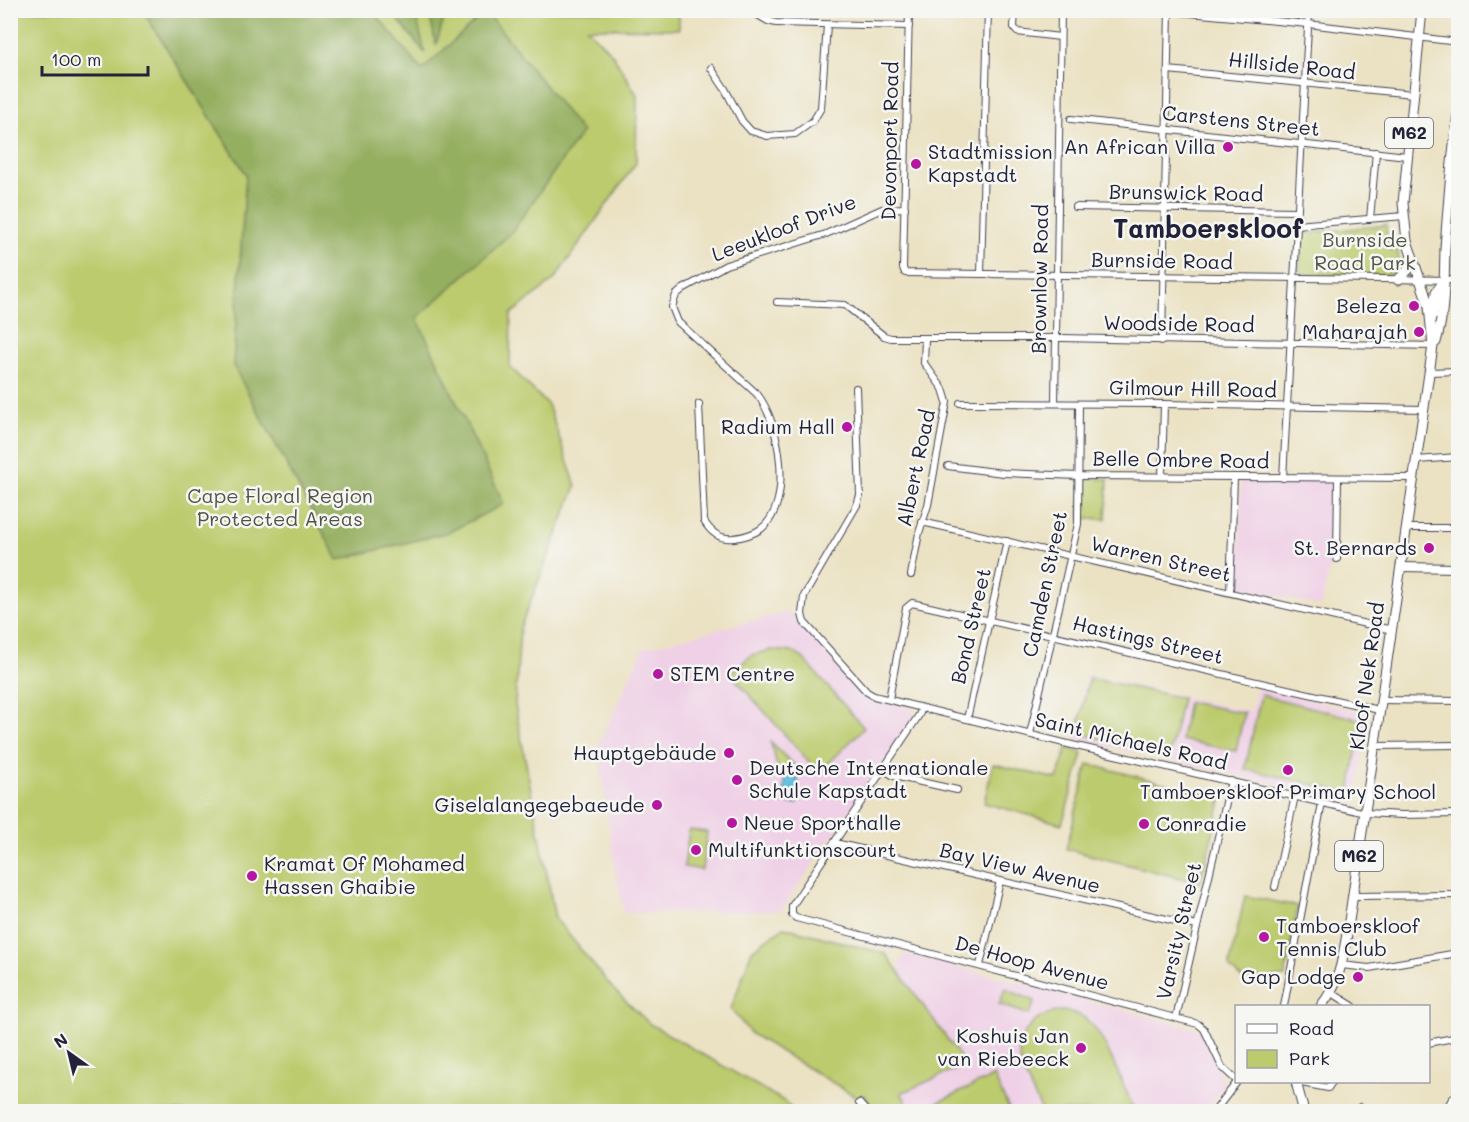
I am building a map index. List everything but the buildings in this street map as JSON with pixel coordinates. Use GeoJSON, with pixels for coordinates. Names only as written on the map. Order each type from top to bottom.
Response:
{"type":"FeatureCollection","features":[{"type":"Feature","properties":{"kind":"main road","name":"M62"},"geometry":{"type":"LineString","coordinates":[[1422,10],[1403,198],[1404,216],[1412,255],[1428,299],[1433,346]]}},
{"type":"Feature","properties":{"kind":"main road","name":"M62"},"geometry":{"type":"LineString","coordinates":[[1433,346],[1438,335],[1445,292],[1452,155],[1458,115]]}},
{"type":"Feature","properties":{"kind":"main road"},"geometry":{"type":"LineString","coordinates":[[1398,280],[1408,270],[1412,255]]}},
{"type":"Feature","properties":{"kind":"main road"},"geometry":{"type":"LineString","coordinates":[[1431,320],[1436,292],[1444,280]]}},
{"type":"Feature","properties":{"kind":"main road","name":"Kloof Nek Road"},"geometry":{"type":"LineString","coordinates":[[1322,1005],[1332,993],[1341,965],[1353,896],[1433,346]]}},
{"type":"Feature","properties":{"kind":"main road"},"geometry":{"type":"LineString","coordinates":[[1296,1083],[1304,1112]]}},
{"type":"Feature","properties":{"kind":"street"},"geometry":{"type":"LineString","coordinates":[[749,10],[771,22],[909,26]]}},
{"type":"Feature","properties":{"kind":"street","name":"Devonport Road"},"geometry":{"type":"LineString","coordinates":[[904,272],[909,10]]}},
{"type":"Feature","properties":{"kind":"street"},"geometry":{"type":"LineString","coordinates":[[981,274],[988,10]]}},
{"type":"Feature","properties":{"kind":"street"},"geometry":{"type":"LineString","coordinates":[[1015,10],[1014,27],[1017,32],[1060,37]]}},
{"type":"Feature","properties":{"kind":"street","name":"Brownlow Road"},"geometry":{"type":"LineString","coordinates":[[1055,403],[1061,10]]}},
{"type":"Feature","properties":{"kind":"street"},"geometry":{"type":"LineString","coordinates":[[1283,478],[1309,10]]}},
{"type":"Feature","properties":{"kind":"street"},"geometry":{"type":"LineString","coordinates":[[1162,341],[1168,130],[1168,11],[1308,24],[1458,42]]}},
{"type":"Feature","properties":{"kind":"street"},"geometry":{"type":"LineString","coordinates":[[711,68],[742,121],[751,131],[767,136],[795,134],[813,121],[820,108],[827,25]]}},
{"type":"Feature","properties":{"kind":"street","name":"Hillside Road"},"geometry":{"type":"LineString","coordinates":[[1168,70],[1413,94]]}},
{"type":"Feature","properties":{"kind":"street","name":"Carstens Street"},"geometry":{"type":"LineString","coordinates":[[1071,120],[1407,156]]}},
{"type":"Feature","properties":{"kind":"street"},"geometry":{"type":"LineString","coordinates":[[1370,219],[1376,152]]}},
{"type":"Feature","properties":{"kind":"street","name":"Brunswick Road"},"geometry":{"type":"LineString","coordinates":[[1075,207],[1297,211]]}},
{"type":"Feature","properties":{"kind":"street","name":"Leeukloof Drive"},"geometry":{"type":"LineString","coordinates":[[699,404],[704,521],[710,530],[721,537],[732,538],[752,533],[761,528],[770,518],[780,483],[779,452],[774,428],[764,402],[757,394],[678,322],[672,307],[674,298],[683,288],[735,262],[826,234],[882,209],[906,208]]}},
{"type":"Feature","properties":{"kind":"street"},"geometry":{"type":"LineString","coordinates":[[1296,225],[1404,216]]}},
{"type":"Feature","properties":{"kind":"street","name":"Burnside Road"},"geometry":{"type":"LineString","coordinates":[[904,272],[1421,280]]}},
{"type":"Feature","properties":{"kind":"street"},"geometry":{"type":"LineString","coordinates":[[1421,280],[1458,280]]}},
{"type":"Feature","properties":{"kind":"street","name":"Woodside Road"},"geometry":{"type":"LineString","coordinates":[[777,303],[845,305],[886,337],[1433,346]]}},
{"type":"Feature","properties":{"kind":"street","name":"Albert Road"},"geometry":{"type":"LineString","coordinates":[[911,575],[922,522],[928,505],[947,402],[944,389],[924,363],[924,338]]}},
{"type":"Feature","properties":{"kind":"street"},"geometry":{"type":"LineString","coordinates":[[1430,372],[1458,371]]}},
{"type":"Feature","properties":{"kind":"street","name":"Saint Michaels Road"},"geometry":{"type":"LineString","coordinates":[[856,388],[860,495],[857,505],[804,596],[802,614],[804,622],[864,690],[874,696],[922,708],[1366,813],[1458,814]]}},
{"type":"Feature","properties":{"kind":"street","name":"Gilmour Hill Road"},"geometry":{"type":"LineString","coordinates":[[960,403],[1424,409]]}},
{"type":"Feature","properties":{"kind":"street","name":"Camden Street"},"geometry":{"type":"LineString","coordinates":[[1030,734],[1078,524],[1079,404]]}},
{"type":"Feature","properties":{"kind":"street"},"geometry":{"type":"LineString","coordinates":[[1162,476],[1164,404]]}},
{"type":"Feature","properties":{"kind":"street"},"geometry":{"type":"LineString","coordinates":[[1417,459],[1458,457]]}},
{"type":"Feature","properties":{"kind":"street","name":"Belle Ombre Road"},"geometry":{"type":"LineString","coordinates":[[948,466],[1003,473],[1079,476],[1414,478]]}},
{"type":"Feature","properties":{"kind":"street"},"geometry":{"type":"LineString","coordinates":[[1230,592],[1234,477]]}},
{"type":"Feature","properties":{"kind":"street"},"geometry":{"type":"LineString","coordinates":[[1337,559],[1338,478]]}},
{"type":"Feature","properties":{"kind":"street","name":"Warren Street"},"geometry":{"type":"LineString","coordinates":[[922,522],[1392,630]]}},
{"type":"Feature","properties":{"kind":"street"},"geometry":{"type":"LineString","coordinates":[[1407,528],[1458,528]]}},
{"type":"Feature","properties":{"kind":"street","name":"Bond Street"},"geometry":{"type":"LineString","coordinates":[[967,719],[1007,541]]}},
{"type":"Feature","properties":{"kind":"street"},"geometry":{"type":"LineString","coordinates":[[1401,567],[1458,568]]}},
{"type":"Feature","properties":{"kind":"street","name":"Hastings Street"},"geometry":{"type":"LineString","coordinates":[[889,699],[906,608],[909,604],[914,603],[1380,705],[1458,701]]}},
{"type":"Feature","properties":{"kind":"street"},"geometry":{"type":"LineString","coordinates":[[835,843],[884,771],[922,708]]}},
{"type":"Feature","properties":{"kind":"street"},"geometry":{"type":"LineString","coordinates":[[1375,746],[1458,745]]}},
{"type":"Feature","properties":{"kind":"street"},"geometry":{"type":"LineString","coordinates":[[884,771],[894,776],[957,790]]}},
{"type":"Feature","properties":{"kind":"street","name":"Varsity Street"},"geometry":{"type":"LineString","coordinates":[[1176,1018],[1231,781]]}},
{"type":"Feature","properties":{"kind":"street"},"geometry":{"type":"LineString","coordinates":[[1275,887],[1295,796]]}},
{"type":"Feature","properties":{"kind":"street"},"geometry":{"type":"LineString","coordinates":[[1284,1005],[1322,803]]}},
{"type":"Feature","properties":{"kind":"street","name":"Bay View Avenue"},"geometry":{"type":"LineString","coordinates":[[835,843],[1197,926]]}},
{"type":"Feature","properties":{"kind":"street","name":"De Hoop Avenue"},"geometry":{"type":"LineString","coordinates":[[835,843],[792,906],[792,915],[796,918],[1176,1018],[1202,1027],[1222,1067],[1235,1079]]}},
{"type":"Feature","properties":{"kind":"street"},"geometry":{"type":"LineString","coordinates":[[980,966],[1000,881]]}},
{"type":"Feature","properties":{"kind":"street"},"geometry":{"type":"LineString","coordinates":[[1353,896],[1458,895]]}},
{"type":"Feature","properties":{"kind":"street"},"geometry":{"type":"LineString","coordinates":[[1341,965],[1370,968],[1458,953]]}},
{"type":"Feature","properties":{"kind":"street"},"geometry":{"type":"LineString","coordinates":[[1332,993],[1351,1005]]}},
{"type":"Feature","properties":{"kind":"street"},"geometry":{"type":"LineString","coordinates":[[1430,1043],[1458,1037]]}},
{"type":"Feature","properties":{"kind":"street"},"geometry":{"type":"LineString","coordinates":[[1214,1112],[1236,1083]]}},
{"type":"Feature","properties":{"kind":"street"},"geometry":{"type":"LineString","coordinates":[[1301,1083],[1328,1088],[1331,1083]]}},
{"type":"Feature","properties":{"kind":"street"},"geometry":{"type":"LineString","coordinates":[[1445,1112],[1452,1099],[1458,1095]]}},
{"type":"Feature","properties":{"kind":"street"},"geometry":{"type":"LineString","coordinates":[[859,1103],[867,1112]]}},
{"type":"Feature","properties":{"kind":"shaded area"},"geometry":{"type":"Polygon","coordinates":[[[1241,480],[1333,481],[1333,552],[1321,606],[1239,587],[1241,480]]]}},
{"type":"Feature","properties":{"kind":"shaded area","name":"Deutsche Internationale Schule Kapstadt"},"geometry":{"type":"Polygon","coordinates":[[[789,612],[863,697],[911,709],[914,714],[912,721],[781,911],[624,913],[617,881],[598,746],[643,648],[789,612]]]}},
{"type":"Feature","properties":{"kind":"shaded area","name":"Tamboerskloof Primary School"},"geometry":{"type":"Polygon","coordinates":[[[1086,675],[1251,712],[1257,687],[1368,714],[1356,802],[1075,739],[1086,675]]]}},
{"type":"Feature","properties":{"kind":"shaded area","name":"Koshuis Jan van Riebeeck"},"geometry":{"type":"Polygon","coordinates":[[[903,953],[1197,1029],[1225,1085],[1206,1111],[905,1111],[906,1101],[901,1093],[898,972],[903,953]]]}},
{"type":"Feature","properties":{"kind":"green space","name":"Cape Floral Region Protected Areas"},"geometry":{"type":"Polygon","coordinates":[[[10,11],[679,11],[679,29],[587,28],[613,55],[637,95],[636,163],[554,280],[511,314],[510,367],[548,405],[576,486],[520,628],[515,705],[555,918],[614,990],[650,1024],[784,1101],[794,1111],[11,1111],[10,11]]]}},
{"type":"Feature","properties":{"kind":"green space"},"geometry":{"type":"Polygon","coordinates":[[[143,11],[373,11],[422,70],[486,11],[582,132],[511,233],[417,318],[504,504],[449,532],[338,560],[233,365],[246,174],[143,11]]]}},
{"type":"Feature","properties":{"kind":"green space"},"geometry":{"type":"Polygon","coordinates":[[[391,11],[415,11],[425,53],[391,11]]]}},
{"type":"Feature","properties":{"kind":"green space"},"geometry":{"type":"Polygon","coordinates":[[[429,11],[446,11],[436,45],[429,11]]]}},
{"type":"Feature","properties":{"kind":"green space","name":"Burnside Road Park"},"geometry":{"type":"Polygon","coordinates":[[[1386,225],[1389,250],[1398,249],[1399,265],[1392,273],[1383,276],[1299,274],[1301,234],[1386,225]]]}},
{"type":"Feature","properties":{"kind":"green space"},"geometry":{"type":"Polygon","coordinates":[[[1089,478],[1108,479],[1106,519],[1080,518],[1082,484],[1089,478]]]}},
{"type":"Feature","properties":{"kind":"green space"},"geometry":{"type":"Polygon","coordinates":[[[771,650],[793,652],[803,658],[864,728],[819,773],[730,673],[752,655],[771,650]]]}},
{"type":"Feature","properties":{"kind":"green space"},"geometry":{"type":"Polygon","coordinates":[[[1089,678],[1182,698],[1170,753],[1077,733],[1089,678]]]}},
{"type":"Feature","properties":{"kind":"green space"},"geometry":{"type":"Polygon","coordinates":[[[1261,695],[1361,720],[1350,793],[1245,769],[1261,695]]]}},
{"type":"Feature","properties":{"kind":"green space"},"geometry":{"type":"Polygon","coordinates":[[[1188,702],[1244,713],[1236,751],[1181,740],[1188,702]]]}},
{"type":"Feature","properties":{"kind":"green space"},"geometry":{"type":"Polygon","coordinates":[[[771,743],[794,765],[778,770],[771,743]]]}},
{"type":"Feature","properties":{"kind":"green space"},"geometry":{"type":"Polygon","coordinates":[[[1067,748],[1083,753],[1062,824],[984,803],[993,764],[1057,779],[1067,748]]]}},
{"type":"Feature","properties":{"kind":"green space","name":"Conradie"},"geometry":{"type":"Polygon","coordinates":[[[1088,764],[1222,798],[1200,883],[1066,849],[1088,764]]]}},
{"type":"Feature","properties":{"kind":"green space","name":"Multifunktionscourt"},"geometry":{"type":"Polygon","coordinates":[[[689,830],[707,832],[702,870],[684,867],[689,830]]]}},
{"type":"Feature","properties":{"kind":"green space","name":"Tamboerskloof Tennis Club"},"geometry":{"type":"Polygon","coordinates":[[[1245,896],[1298,906],[1285,977],[1242,979],[1229,967],[1245,896]]]}},
{"type":"Feature","properties":{"kind":"green space"},"geometry":{"type":"Polygon","coordinates":[[[784,927],[886,954],[966,1065],[901,1093],[906,1101],[905,1111],[874,1111],[865,1095],[860,1099],[751,1034],[731,1009],[752,950],[784,927]]]}},
{"type":"Feature","properties":{"kind":"green space"},"geometry":{"type":"Polygon","coordinates":[[[1005,989],[1035,1001],[1029,1015],[999,1004],[1005,989]]]}},
{"type":"Feature","properties":{"kind":"green space"},"geometry":{"type":"Polygon","coordinates":[[[1060,1011],[1080,1016],[1096,1030],[1135,1111],[1042,1111],[1023,1070],[1019,1054],[1020,1045],[1023,1036],[1034,1022],[1060,1011]]]}},
{"type":"Feature","properties":{"kind":"green space"},"geometry":{"type":"Polygon","coordinates":[[[994,1076],[1010,1111],[919,1111],[994,1076]]]}},
{"type":"Feature","properties":{"kind":"water"},"geometry":{"type":"Polygon","coordinates":[[[785,776],[798,777],[797,804],[784,803],[785,776]]]}},
{"type":"Feature","properties":{"kind":"place","name":"An African Villa"},"geometry":{"type":"Point","coordinates":[1228,147]}},
{"type":"Feature","properties":{"kind":"place","name":"Stadtmission Kapstadt"},"geometry":{"type":"Point","coordinates":[916,164]}},
{"type":"Feature","properties":{"kind":"place","name":"Beleza"},"geometry":{"type":"Point","coordinates":[1414,306]}},
{"type":"Feature","properties":{"kind":"place","name":"Maharajah"},"geometry":{"type":"Point","coordinates":[1419,332]}},
{"type":"Feature","properties":{"kind":"place","name":"Radium Hall"},"geometry":{"type":"Point","coordinates":[847,427]}},
{"type":"Feature","properties":{"kind":"place","name":"St. Bernards"},"geometry":{"type":"Point","coordinates":[1429,548]}},
{"type":"Feature","properties":{"kind":"place","name":"STEM Centre"},"geometry":{"type":"Point","coordinates":[658,674]}},
{"type":"Feature","properties":{"kind":"place","name":"Hauptgebäude"},"geometry":{"type":"Point","coordinates":[729,753]}},
{"type":"Feature","properties":{"kind":"place","name":"Tamboerskloof Primary School"},"geometry":{"type":"Point","coordinates":[1288,770]}},
{"type":"Feature","properties":{"kind":"place","name":"Deutsche Internationale Schule Kapstadt"},"geometry":{"type":"Point","coordinates":[737,780]}},
{"type":"Feature","properties":{"kind":"place","name":"Giselalangegebaeude"},"geometry":{"type":"Point","coordinates":[657,805]}},
{"type":"Feature","properties":{"kind":"place","name":"Neue Sporthalle"},"geometry":{"type":"Point","coordinates":[732,823]}},
{"type":"Feature","properties":{"kind":"place","name":"Conradie"},"geometry":{"type":"Point","coordinates":[1144,824]}},
{"type":"Feature","properties":{"kind":"place","name":"Multifunktionscourt"},"geometry":{"type":"Point","coordinates":[696,850]}},
{"type":"Feature","properties":{"kind":"place","name":"Kramat Of Mohamed Hassen Ghaibie"},"geometry":{"type":"Point","coordinates":[252,876]}},
{"type":"Feature","properties":{"kind":"place","name":"Tamboerskloof Tennis Club"},"geometry":{"type":"Point","coordinates":[1264,937]}},
{"type":"Feature","properties":{"kind":"place","name":"Gap Lodge"},"geometry":{"type":"Point","coordinates":[1358,977]}},
{"type":"Feature","properties":{"kind":"place","name":"Koshuis Jan van Riebeeck"},"geometry":{"type":"Point","coordinates":[1081,1048]}},
{"type":"Feature","properties":{"kind":"district","name":"Tamboerskloof"},"geometry":{"type":"Point","coordinates":[1208,229]}}]}
